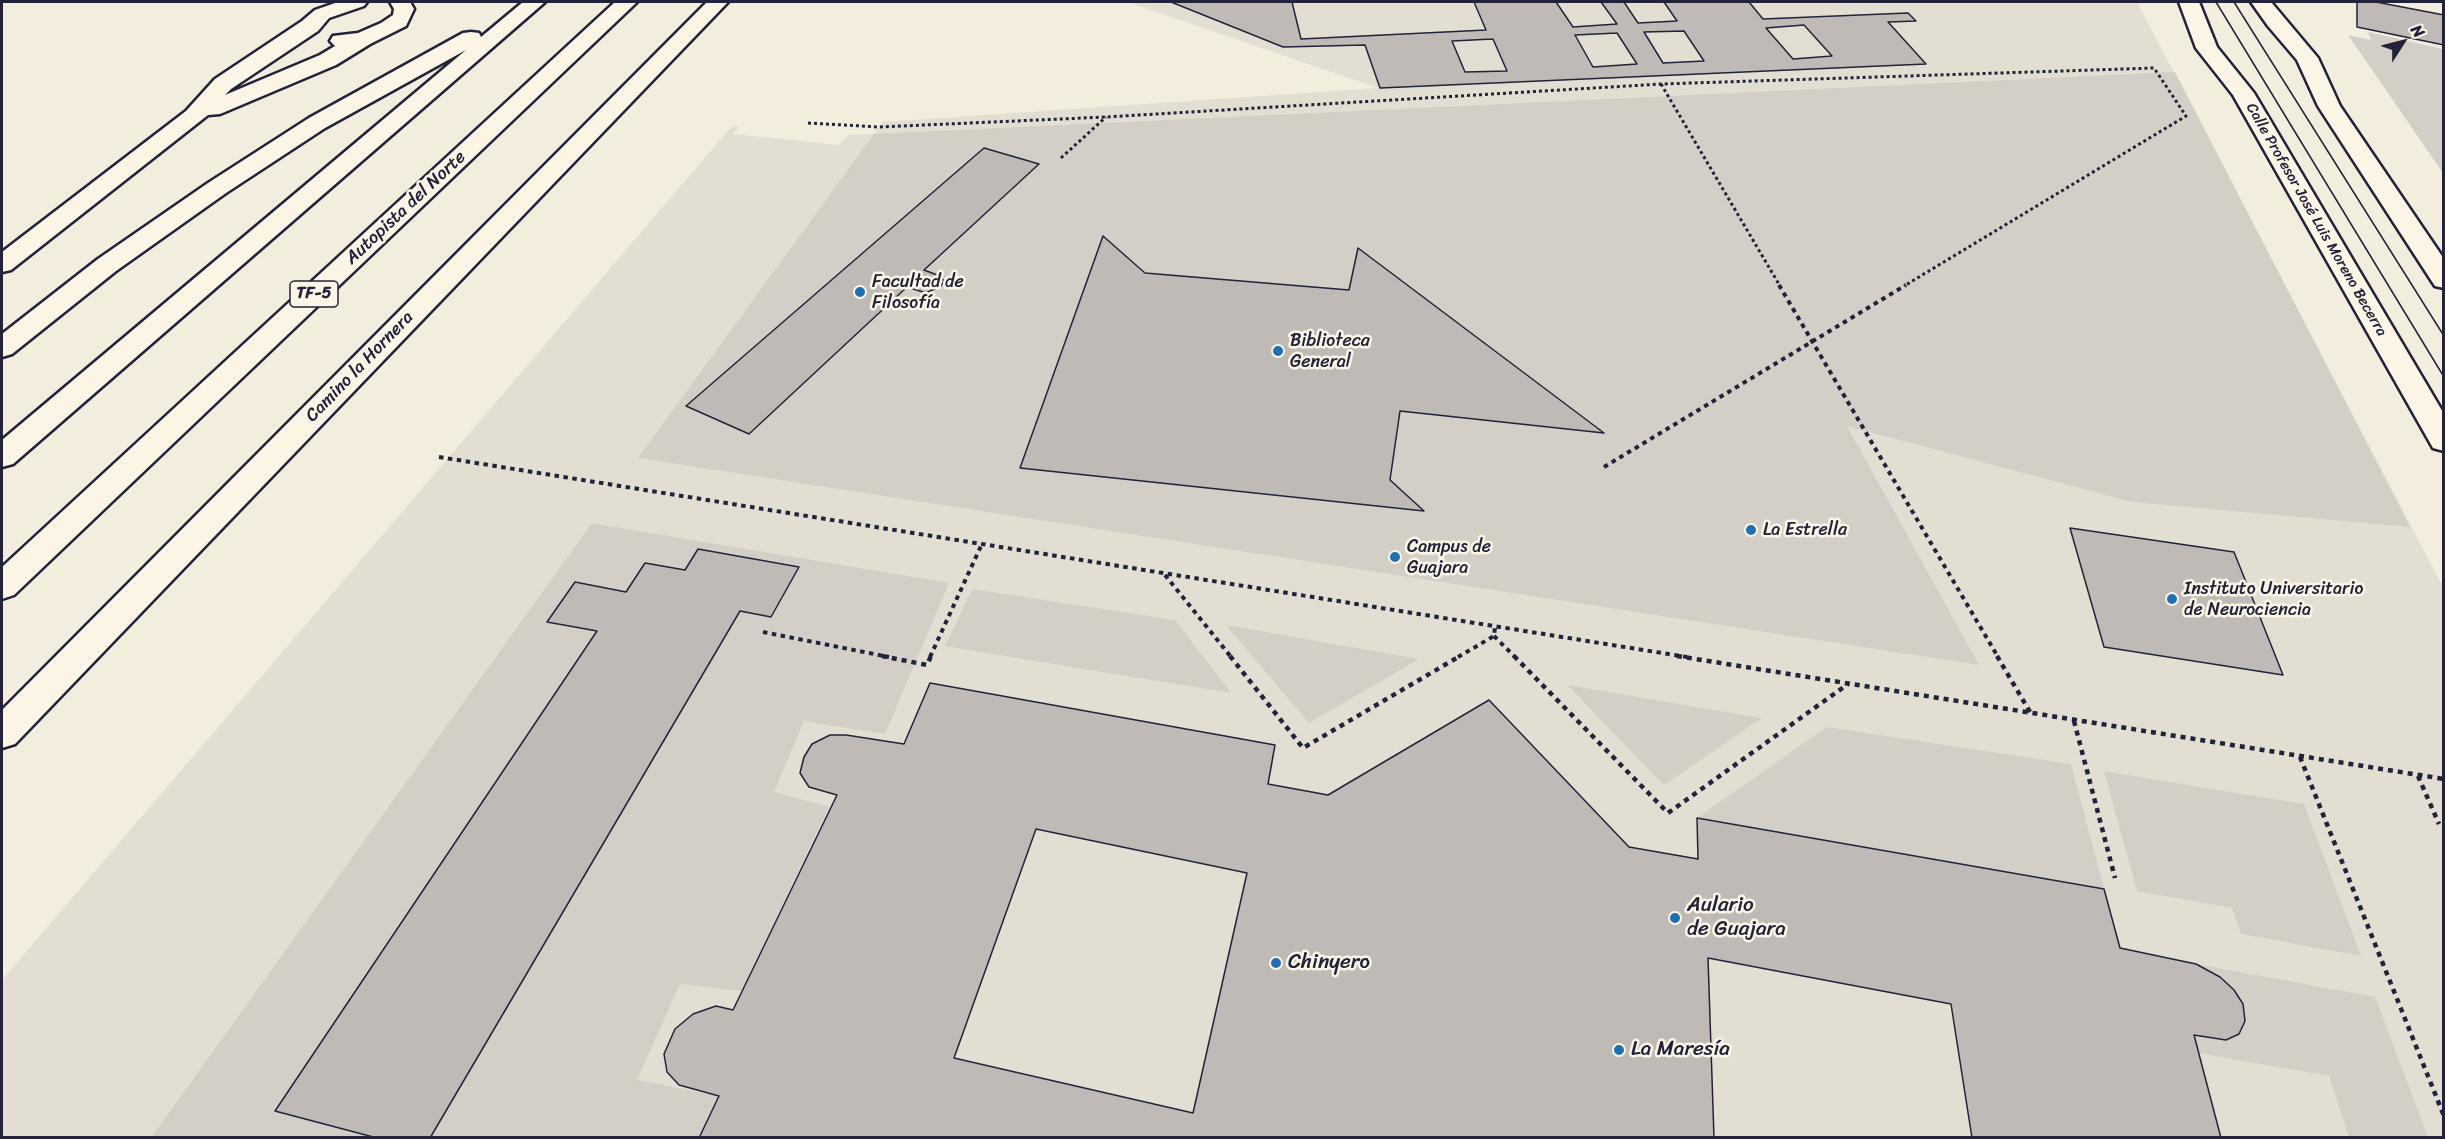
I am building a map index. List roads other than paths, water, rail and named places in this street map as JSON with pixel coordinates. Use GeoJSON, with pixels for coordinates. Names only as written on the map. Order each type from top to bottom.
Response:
{"type":"FeatureCollection","features":[{"type":"Feature","properties":{"kind":"main road"},"geometry":{"type":"LineString","coordinates":[[2,263],[194,116],[223,84],[310,27],[322,14],[357,2]]}},
{"type":"Feature","properties":{"kind":"main road"},"geometry":{"type":"LineString","coordinates":[[194,116],[328,60],[362,39],[383,31],[399,22],[404,9],[400,2]]}},
{"type":"Feature","properties":{"kind":"main road","name":"Autopista del Norte"},"geometry":{"type":"LineString","coordinates":[[2,586],[627,2]]}},
{"type":"Feature","properties":{"kind":"main road","name":"Camino la Hornera"},"geometry":{"type":"LineString","coordinates":[[2,733],[718,2]]}},
{"type":"Feature","properties":{"kind":"main road","name":"Calle Profesor José Luis Moreno Becerra"},"geometry":{"type":"LineString","coordinates":[[2189,2],[2207,48],[2243,93],[2444,441]]}},
{"type":"Feature","properties":{"kind":"main road"},"geometry":{"type":"LineString","coordinates":[[2262,2],[2275,22],[2307,58],[2329,106],[2444,280]]}},
{"type":"Feature","properties":{"kind":"main road"},"geometry":{"type":"LineString","coordinates":[[2,348],[107,265],[217,188],[317,123],[534,3]]}},
{"type":"Feature","properties":{"kind":"main road"},"geometry":{"type":"LineString","coordinates":[[2,456],[534,3]]}},
{"type":"Feature","properties":{"kind":"main road"},"geometry":{"type":"LineString","coordinates":[[310,27],[315,37],[323,40],[362,39]]}},
{"type":"Feature","properties":{"kind":"tram line"},"geometry":{"type":"LineString","coordinates":[[2216,2],[2444,377]]}},
{"type":"Feature","properties":{"kind":"tram line"},"geometry":{"type":"LineString","coordinates":[[2234,2],[2444,336]]}},
{"type":"Feature","properties":{"kind":"place","name":"Facultad de Filosofía"},"geometry":{"type":"Point","coordinates":[860,292]}},
{"type":"Feature","properties":{"kind":"place","name":"Biblioteca General"},"geometry":{"type":"Point","coordinates":[1278,351]}},
{"type":"Feature","properties":{"kind":"place","name":"La Estrella"},"geometry":{"type":"Point","coordinates":[1751,530]}},
{"type":"Feature","properties":{"kind":"place","name":"Campus de Guajara"},"geometry":{"type":"Point","coordinates":[1395,557]}},
{"type":"Feature","properties":{"kind":"place","name":"Instituto Universitario de Neurociencia"},"geometry":{"type":"Point","coordinates":[2172,599]}},
{"type":"Feature","properties":{"kind":"place","name":"Aulario de Guajara"},"geometry":{"type":"Point","coordinates":[1675,918]}},
{"type":"Feature","properties":{"kind":"place","name":"Chinyero"},"geometry":{"type":"Point","coordinates":[1276,963]}},
{"type":"Feature","properties":{"kind":"place","name":"La Maresía"},"geometry":{"type":"Point","coordinates":[1619,1050]}}]}
